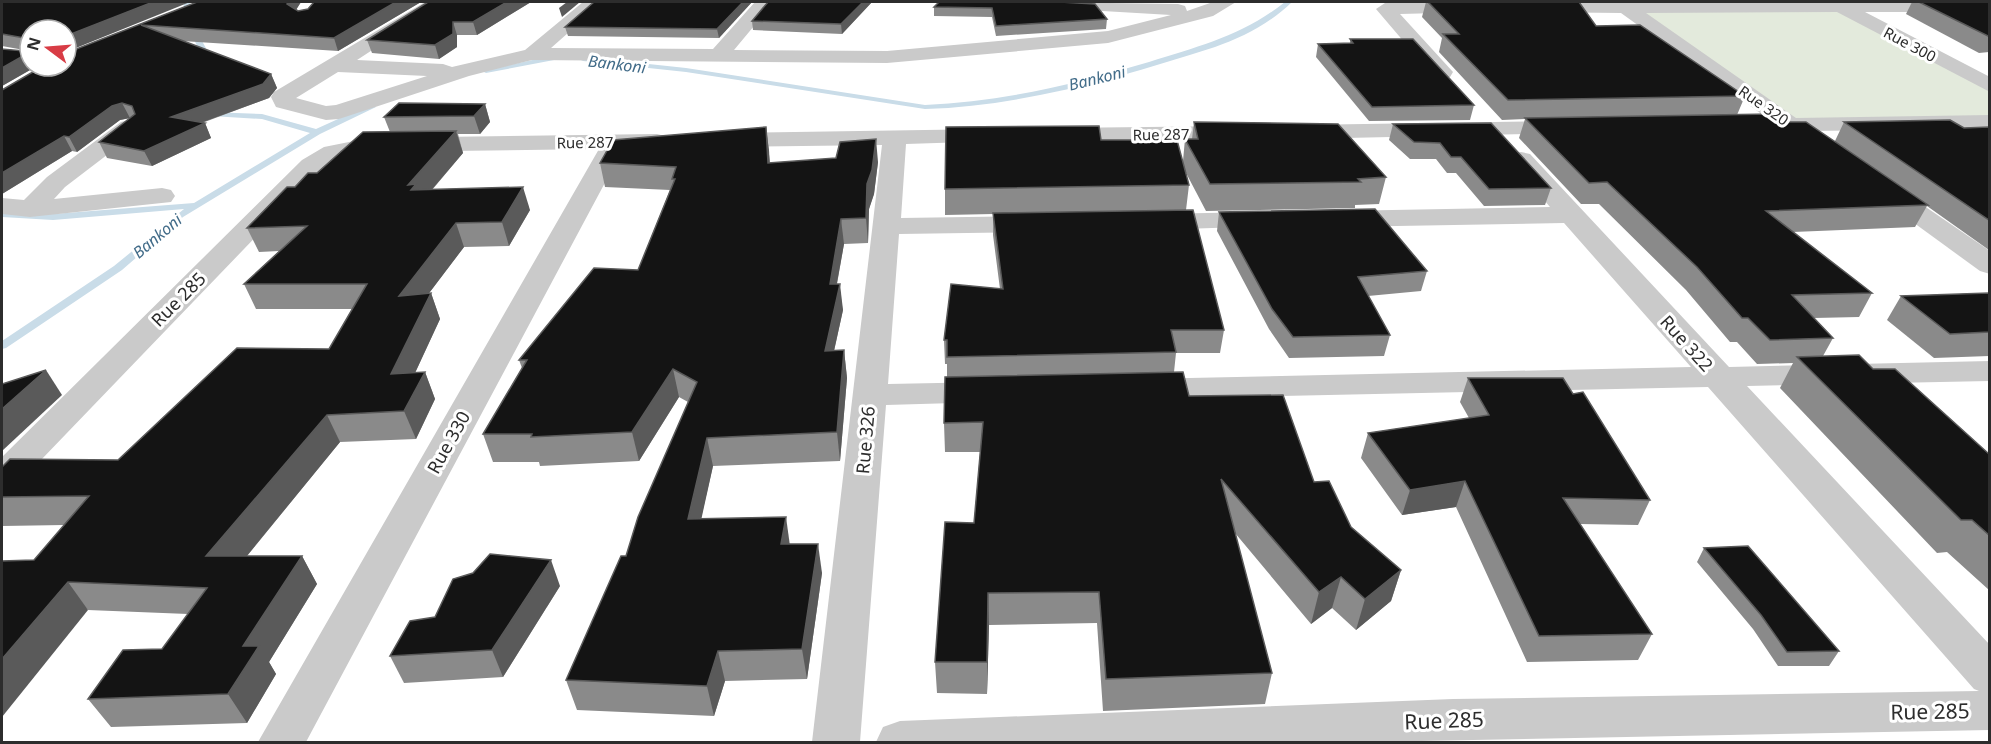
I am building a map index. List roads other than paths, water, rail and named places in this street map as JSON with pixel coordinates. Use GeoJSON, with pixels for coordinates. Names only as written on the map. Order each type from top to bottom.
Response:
{"type":"FeatureCollection","features":[{"type":"Feature","properties":{"kind":"street"},"geometry":{"type":"LineString","coordinates":[[437,2],[332,65],[282,98],[284,102],[326,113],[339,112],[462,71],[532,54],[887,57],[1108,37],[1206,12],[1227,2]]}},
{"type":"Feature","properties":{"kind":"street"},"geometry":{"type":"LineString","coordinates":[[532,54],[594,2]]}},
{"type":"Feature","properties":{"kind":"street"},"geometry":{"type":"LineString","coordinates":[[717,57],[765,2]]}},
{"type":"Feature","properties":{"kind":"street"},"geometry":{"type":"LineString","coordinates":[[1051,2],[1206,12]]}},
{"type":"Feature","properties":{"kind":"street"},"geometry":{"type":"LineString","coordinates":[[1522,8],[1626,8],[1703,4],[1989,6]]}},
{"type":"Feature","properties":{"kind":"street","name":"Rue 300"},"geometry":{"type":"LineString","coordinates":[[1836,4],[1989,86]]}},
{"type":"Feature","properties":{"kind":"street"},"geometry":{"type":"LineString","coordinates":[[1386,5],[1488,8]]}},
{"type":"Feature","properties":{"kind":"street","name":"Rue 322"},"geometry":{"type":"LineString","coordinates":[[1386,5],[1466,99],[1989,676]]}},
{"type":"Feature","properties":{"kind":"street","name":"Rue 320"},"geometry":{"type":"LineString","coordinates":[[1626,8],[1820,145]]}},
{"type":"Feature","properties":{"kind":"street"},"geometry":{"type":"LineString","coordinates":[[332,65],[462,71]]}},
{"type":"Feature","properties":{"kind":"street"},"geometry":{"type":"LineString","coordinates":[[1743,125],[1989,122]]}},
{"type":"Feature","properties":{"kind":"street"},"geometry":{"type":"LineString","coordinates":[[30,209],[56,182],[129,127]]}},
{"type":"Feature","properties":{"kind":"street"},"geometry":{"type":"LineString","coordinates":[[1278,132],[1588,128]]}},
{"type":"Feature","properties":{"kind":"street","name":"Rue 287"},"geometry":{"type":"LineString","coordinates":[[1038,136],[1254,132]]}},
{"type":"Feature","properties":{"kind":"street","name":"Rue 287"},"geometry":{"type":"LineString","coordinates":[[369,146],[1014,136]]}},
{"type":"Feature","properties":{"kind":"street","name":"Rue 326"},"geometry":{"type":"LineString","coordinates":[[836,742],[895,138]]}},
{"type":"Feature","properties":{"kind":"street","name":"Rue 330"},"geometry":{"type":"LineString","coordinates":[[282,742],[615,142]]}},
{"type":"Feature","properties":{"kind":"street","name":"Rue 285"},"geometry":{"type":"LineString","coordinates":[[2,478],[311,165],[333,152],[369,146]]}},
{"type":"Feature","properties":{"kind":"street"},"geometry":{"type":"LineString","coordinates":[[1867,178],[1989,265]]}},
{"type":"Feature","properties":{"kind":"street"},"geometry":{"type":"LineString","coordinates":[[2,206],[30,209],[162,196]]}},
{"type":"Feature","properties":{"kind":"street"},"geometry":{"type":"LineString","coordinates":[[1122,222],[1571,215]]}},
{"type":"Feature","properties":{"kind":"street"},"geometry":{"type":"LineString","coordinates":[[886,226],[1063,224]]}},
{"type":"Feature","properties":{"kind":"street"},"geometry":{"type":"LineString","coordinates":[[1108,390],[1989,371]]}},
{"type":"Feature","properties":{"kind":"street"},"geometry":{"type":"LineString","coordinates":[[869,395],[1025,391]]}},
{"type":"Feature","properties":{"kind":"street","name":"Rue 285"},"geometry":{"type":"LineString","coordinates":[[900,742],[1458,731],[1989,710]]}},
{"type":"Feature","properties":{"kind":"waterway"},"geometry":{"type":"LineString","coordinates":[[187,2],[186,17],[204,52],[197,59]]}},
{"type":"Feature","properties":{"kind":"waterway","name":"Bankoni"},"geometry":{"type":"LineString","coordinates":[[583,59],[686,70],[925,107],[955,106],[1047,92],[1205,48],[1243,32],[1289,2]]}},
{"type":"Feature","properties":{"kind":"waterway","name":"Bankoni"},"geometry":{"type":"LineString","coordinates":[[486,71],[551,58]]}},
{"type":"Feature","properties":{"kind":"waterway","name":"Bankoni"},"geometry":{"type":"LineString","coordinates":[[317,132],[372,107]]}},
{"type":"Feature","properties":{"kind":"waterway"},"geometry":{"type":"LineString","coordinates":[[211,114],[262,117],[317,132]]}},
{"type":"Feature","properties":{"kind":"waterway","name":"Bankoni"},"geometry":{"type":"LineString","coordinates":[[2,346],[118,268],[180,215],[317,132]]}},
{"type":"Feature","properties":{"kind":"waterway"},"geometry":{"type":"LineString","coordinates":[[2,214],[53,217],[192,205]]}}]}
